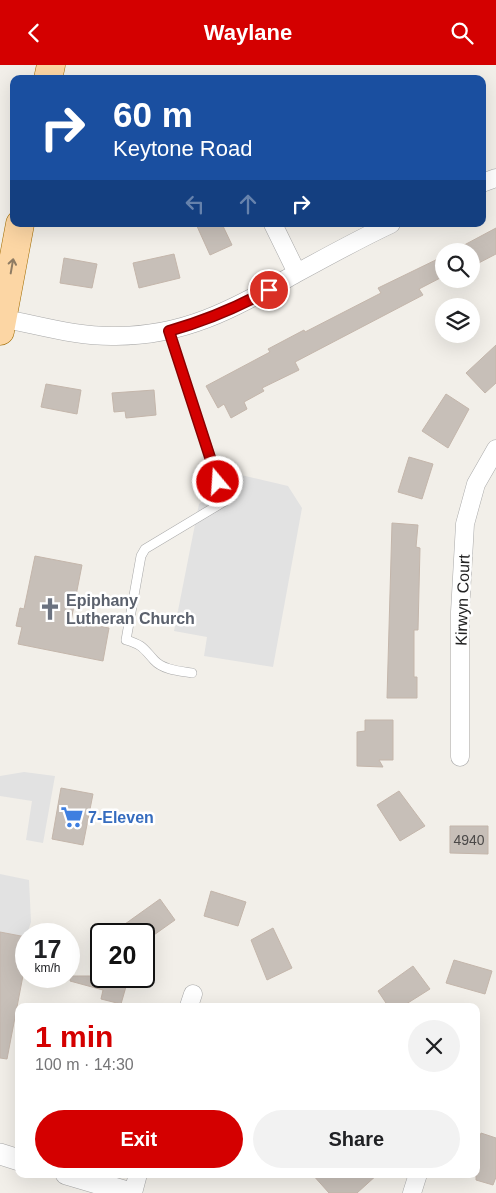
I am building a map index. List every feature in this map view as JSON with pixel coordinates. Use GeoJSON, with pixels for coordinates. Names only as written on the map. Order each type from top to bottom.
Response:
{"type":"FeatureCollection","features":[{"type":"Feature","properties":{"kind":"main road"},"geometry":{"type":"LineString","coordinates":[[1,322],[19,227]]}},
{"type":"Feature","properties":{"kind":"street"},"geometry":{"type":"LineString","coordinates":[[274,227],[297,273]]}},
{"type":"Feature","properties":{"kind":"street"},"geometry":{"type":"LineString","coordinates":[[1,322],[80,335],[116,337],[169,331],[208,320],[241,306],[297,273],[385,227]]}},
{"type":"Feature","properties":{"kind":"street","name":"Kirwyn Court"},"geometry":{"type":"LineString","coordinates":[[460,757],[460,611],[464,524],[476,484],[496,449]]}},
{"type":"Feature","properties":{"kind":"street"},"geometry":{"type":"LineString","coordinates":[[0,1154],[15,1159]]}},
{"type":"Feature","properties":{"kind":"street"},"geometry":{"type":"LineString","coordinates":[[80,1178],[132,1193],[137,1178]]}},
{"type":"Feature","properties":{"kind":"street"},"geometry":{"type":"LineString","coordinates":[[412,1193],[417,1178]]}},
{"type":"Feature","properties":{"kind":"lane"},"geometry":{"type":"LineString","coordinates":[[169,331],[225,501],[145,549],[141,556],[126,640],[145,647],[155,661],[166,668],[192,673]]}},
{"type":"Feature","properties":{"kind":"shaded area"},"geometry":{"type":"Polygon","coordinates":[[[241,475],[288,486],[302,508],[273,667],[204,656],[207,637],[174,631],[199,504],[241,475]]]}},
{"type":"Feature","properties":{"kind":"shaded area"},"geometry":{"type":"Polygon","coordinates":[[[24,772],[55,776],[43,843],[26,840],[32,801],[0,796],[0,776],[24,772]]]}},
{"type":"Feature","properties":{"kind":"shaded area"},"geometry":{"type":"Polygon","coordinates":[[[0,874],[29,880],[31,923],[15,923],[15,935],[0,932],[0,874]]]}},
{"type":"Feature","properties":{"kind":"building"},"geometry":{"type":"Polygon","coordinates":[[[197,227],[223,227],[232,245],[210,255],[197,227]]]}},
{"type":"Feature","properties":{"kind":"building"},"geometry":{"type":"Polygon","coordinates":[[[496,228],[496,254],[480,262],[480,243],[468,243],[496,228]]]}},
{"type":"Feature","properties":{"kind":"building"},"geometry":{"type":"Polygon","coordinates":[[[174,254],[180,278],[139,288],[133,263],[174,254]]]}},
{"type":"Feature","properties":{"kind":"building"},"geometry":{"type":"Polygon","coordinates":[[[64,258],[97,264],[92,288],[60,283],[64,258]]]}},
{"type":"Feature","properties":{"kind":"building"},"geometry":{"type":"Polygon","coordinates":[[[435,260],[435,281],[419,289],[423,295],[295,362],[299,370],[262,388],[264,391],[244,402],[247,409],[231,418],[224,404],[218,408],[206,386],[270,352],[268,349],[381,293],[378,288],[435,260]]]}},
{"type":"Feature","properties":{"kind":"building"},"geometry":{"type":"Polygon","coordinates":[[[496,345],[496,383],[485,393],[466,373],[496,345]]]}},
{"type":"Feature","properties":{"kind":"building"},"geometry":{"type":"Polygon","coordinates":[[[46,384],[81,390],[77,414],[41,407],[46,384]]]}},
{"type":"Feature","properties":{"kind":"building"},"geometry":{"type":"Polygon","coordinates":[[[154,390],[156,415],[126,418],[125,411],[114,412],[112,393],[154,390]]]}},
{"type":"Feature","properties":{"kind":"building"},"geometry":{"type":"Polygon","coordinates":[[[446,394],[469,409],[448,448],[422,431],[446,394]]]}},
{"type":"Feature","properties":{"kind":"building"},"geometry":{"type":"Polygon","coordinates":[[[409,457],[433,464],[422,499],[398,492],[409,457]]]}},
{"type":"Feature","properties":{"kind":"building"},"geometry":{"type":"Polygon","coordinates":[[[392,523],[418,525],[416,547],[420,548],[418,630],[414,630],[414,677],[417,677],[417,698],[387,698],[392,523]]]}},
{"type":"Feature","properties":{"kind":"building","name":"Epiphany Lutheran Church"},"geometry":{"type":"Polygon","coordinates":[[[35,556],[82,565],[71,621],[109,628],[103,661],[18,644],[22,627],[16,626],[20,608],[24,609],[35,556]]]}},
{"type":"Feature","properties":{"kind":"building"},"geometry":{"type":"Polygon","coordinates":[[[365,720],[393,720],[393,760],[379,760],[383,767],[357,766],[357,732],[365,731],[365,720]]]}},
{"type":"Feature","properties":{"kind":"building","name":"7-Eleven"},"geometry":{"type":"Polygon","coordinates":[[[61,788],[93,794],[83,845],[52,839],[61,788]]]}},
{"type":"Feature","properties":{"kind":"building"},"geometry":{"type":"Polygon","coordinates":[[[399,791],[425,826],[400,841],[377,805],[399,791]]]}},
{"type":"Feature","properties":{"kind":"building"},"geometry":{"type":"Polygon","coordinates":[[[450,826],[488,826],[488,854],[450,853],[450,826]]]}},
{"type":"Feature","properties":{"kind":"building"},"geometry":{"type":"Polygon","coordinates":[[[211,891],[246,902],[238,926],[204,916],[211,891]]]}},
{"type":"Feature","properties":{"kind":"building"},"geometry":{"type":"Polygon","coordinates":[[[160,899],[175,920],[155,934],[155,923],[126,923],[160,899]]]}},
{"type":"Feature","properties":{"kind":"building"},"geometry":{"type":"Polygon","coordinates":[[[273,928],[292,968],[267,980],[251,940],[273,928]]]}},
{"type":"Feature","properties":{"kind":"building"},"geometry":{"type":"Polygon","coordinates":[[[0,932],[15,935],[15,988],[21,988],[18,1003],[15,1003],[15,1017],[7,1059],[0,1058],[0,932]]]}},
{"type":"Feature","properties":{"kind":"building"},"geometry":{"type":"Polygon","coordinates":[[[454,960],[492,971],[485,994],[446,983],[454,960]]]}},
{"type":"Feature","properties":{"kind":"building"},"geometry":{"type":"Polygon","coordinates":[[[413,966],[430,989],[408,1003],[386,1003],[378,991],[413,966]]]}},
{"type":"Feature","properties":{"kind":"building"},"geometry":{"type":"Polygon","coordinates":[[[80,976],[90,976],[90,986],[80,984],[80,976]]]}},
{"type":"Feature","properties":{"kind":"building"},"geometry":{"type":"Polygon","coordinates":[[[96,988],[126,988],[121,1003],[101,999],[103,990],[96,988]]]}},
{"type":"Feature","properties":{"kind":"building"},"geometry":{"type":"Polygon","coordinates":[[[481,1133],[496,1138],[496,1177],[493,1185],[476,1180],[476,1178],[480,1178],[481,1133]]]}},
{"type":"Feature","properties":{"kind":"building"},"geometry":{"type":"Polygon","coordinates":[[[316,1178],[374,1178],[357,1193],[329,1193],[316,1178]]]}},
{"type":"Feature","properties":{"kind":"place","name":"Epiphany Lutheran Church"},"geometry":{"type":"Point","coordinates":[50,609]}},
{"type":"Feature","properties":{"kind":"place","name":"7-Eleven"},"geometry":{"type":"Point","coordinates":[72,817]}},
{"type":"Feature","properties":{"kind":"route"},"geometry":{"type":"LineString","coordinates":[[218,482],[169,331],[208,320],[241,306],[269,290]]}}]}
